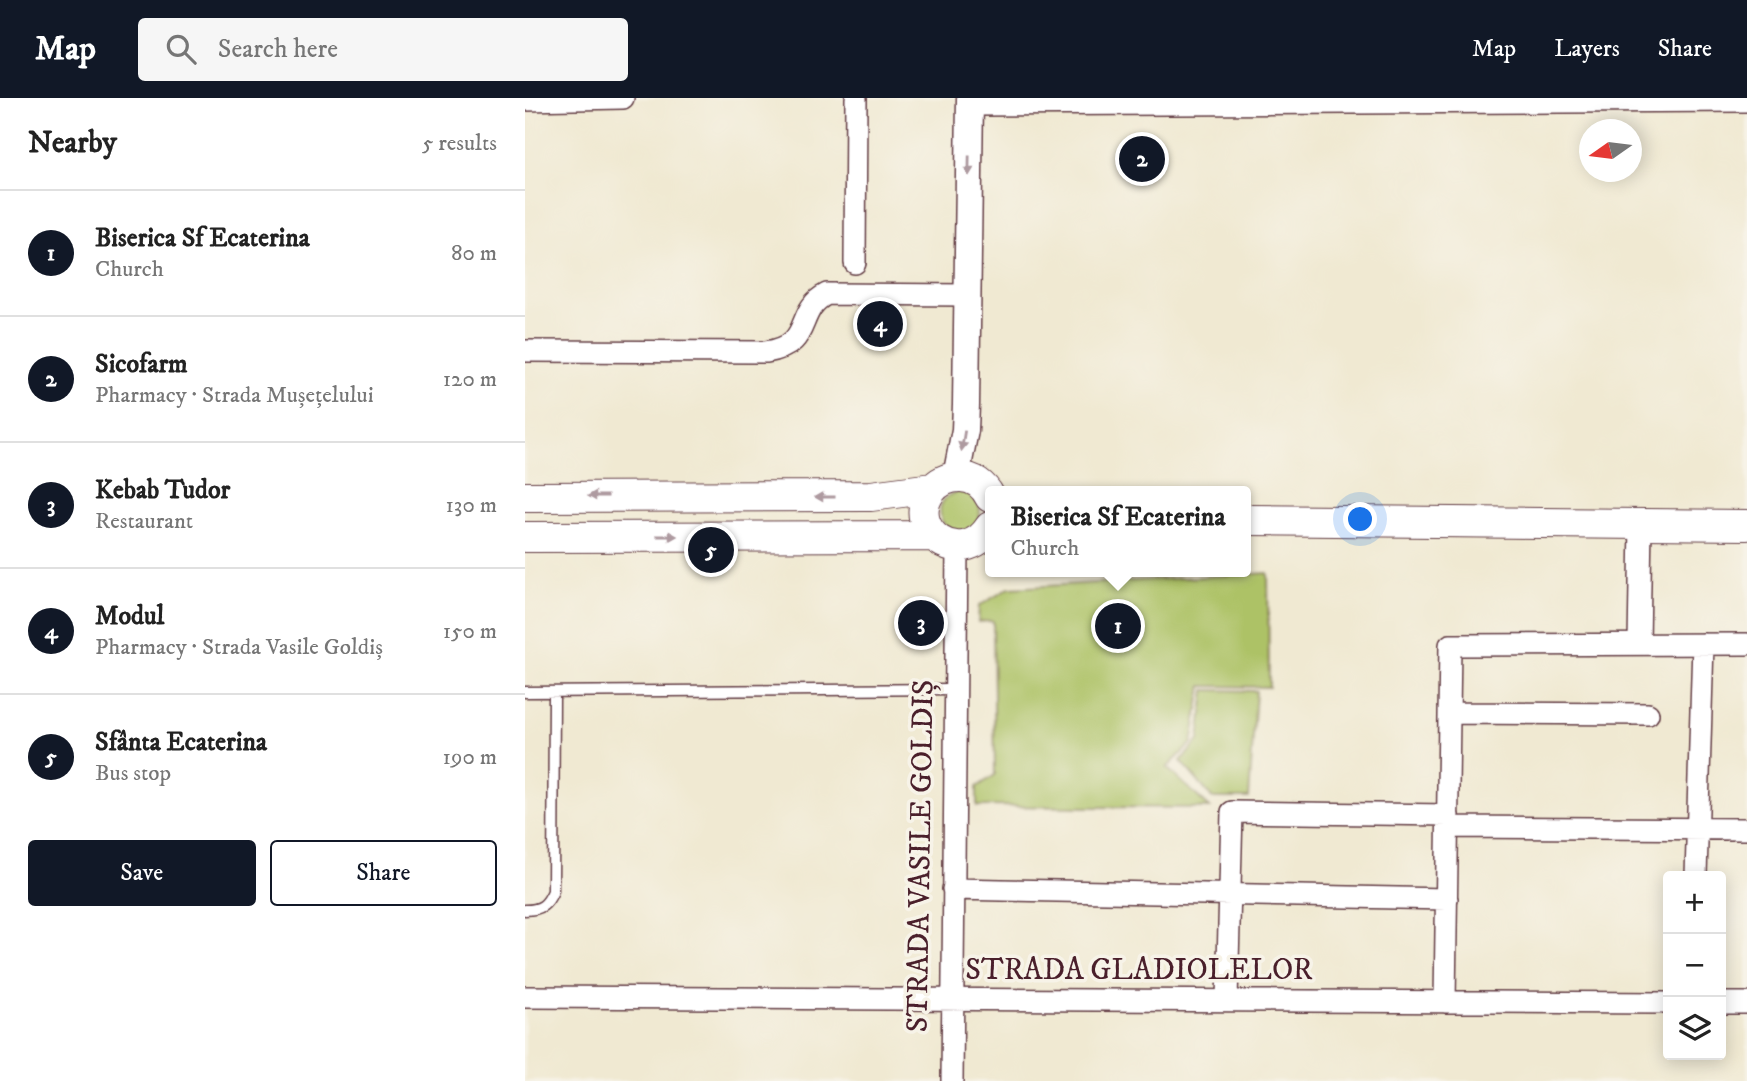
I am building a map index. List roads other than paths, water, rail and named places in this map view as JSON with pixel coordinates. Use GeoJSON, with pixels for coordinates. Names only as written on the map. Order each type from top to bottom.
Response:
{"type":"FeatureCollection","features":[{"type":"Feature","properties":{"kind":"main road"},"geometry":{"type":"LineString","coordinates":[[525,497],[871,496],[944,482],[974,480],[985,490]]}},
{"type":"Feature","properties":{"kind":"main road"},"geometry":{"type":"LineString","coordinates":[[944,482],[924,507],[927,527],[945,541]]}},
{"type":"Feature","properties":{"kind":"main road"},"geometry":{"type":"LineString","coordinates":[[1251,520],[1747,525]]}},
{"type":"Feature","properties":{"kind":"main road"},"geometry":{"type":"LineString","coordinates":[[525,537],[945,541],[968,546],[985,535]]}},
{"type":"Feature","properties":{"kind":"street"},"geometry":{"type":"LineString","coordinates":[[525,100],[622,98]]}},
{"type":"Feature","properties":{"kind":"street"},"geometry":{"type":"LineString","coordinates":[[855,263],[856,98]]}},
{"type":"Feature","properties":{"kind":"street"},"geometry":{"type":"LineString","coordinates":[[944,482],[965,430],[970,102],[1747,101]]}},
{"type":"Feature","properties":{"kind":"street"},"geometry":{"type":"LineString","coordinates":[[525,351],[767,352],[782,350],[796,340],[814,300],[827,294],[967,295]]}},
{"type":"Feature","properties":{"kind":"street"},"geometry":{"type":"LineString","coordinates":[[1639,644],[1641,524]]}},
{"type":"Feature","properties":{"kind":"street","name":"STRADA VASILE GOLDIȘ"},"geometry":{"type":"LineString","coordinates":[[945,541],[955,689],[952,1081]]}},
{"type":"Feature","properties":{"kind":"street"},"geometry":{"type":"LineString","coordinates":[[1696,871],[1703,644]]}},
{"type":"Feature","properties":{"kind":"street"},"geometry":{"type":"LineString","coordinates":[[1445,1002],[1450,645],[1747,644]]}},
{"type":"Feature","properties":{"kind":"street"},"geometry":{"type":"LineString","coordinates":[[1450,713],[1648,714]]}},
{"type":"Feature","properties":{"kind":"street"},"geometry":{"type":"LineString","coordinates":[[1227,1000],[1232,812],[1747,829]]}},
{"type":"Feature","properties":{"kind":"street"},"geometry":{"type":"LineString","coordinates":[[953,889],[1447,899]]}},
{"type":"Feature","properties":{"kind":"street","name":"STRADA GLADIOLELOR"},"geometry":{"type":"LineString","coordinates":[[525,997],[1663,1003]]}},
{"type":"Feature","properties":{"kind":"street"},"geometry":{"type":"LineString","coordinates":[[1726,1003],[1747,1003]]}},
{"type":"Feature","properties":{"kind":"lane"},"geometry":{"type":"LineString","coordinates":[[525,692],[955,689]]}},
{"type":"Feature","properties":{"kind":"lane"},"geometry":{"type":"LineString","coordinates":[[525,910],[543,907],[549,902],[553,891],[554,692]]}},
{"type":"Feature","properties":{"kind":"place","name":"Sicofarm"},"geometry":{"type":"Point","coordinates":[1142,159]}},
{"type":"Feature","properties":{"kind":"place","name":"Modul"},"geometry":{"type":"Point","coordinates":[880,324]}},
{"type":"Feature","properties":{"kind":"place","name":"Sfânta Ecaterina"},"geometry":{"type":"Point","coordinates":[711,550]}},
{"type":"Feature","properties":{"kind":"place","name":"Kebab Tudor"},"geometry":{"type":"Point","coordinates":[921,623]}},
{"type":"Feature","properties":{"kind":"place","name":"Biserica Sf Ecaterina"},"geometry":{"type":"Point","coordinates":[1118,626]}}]}
